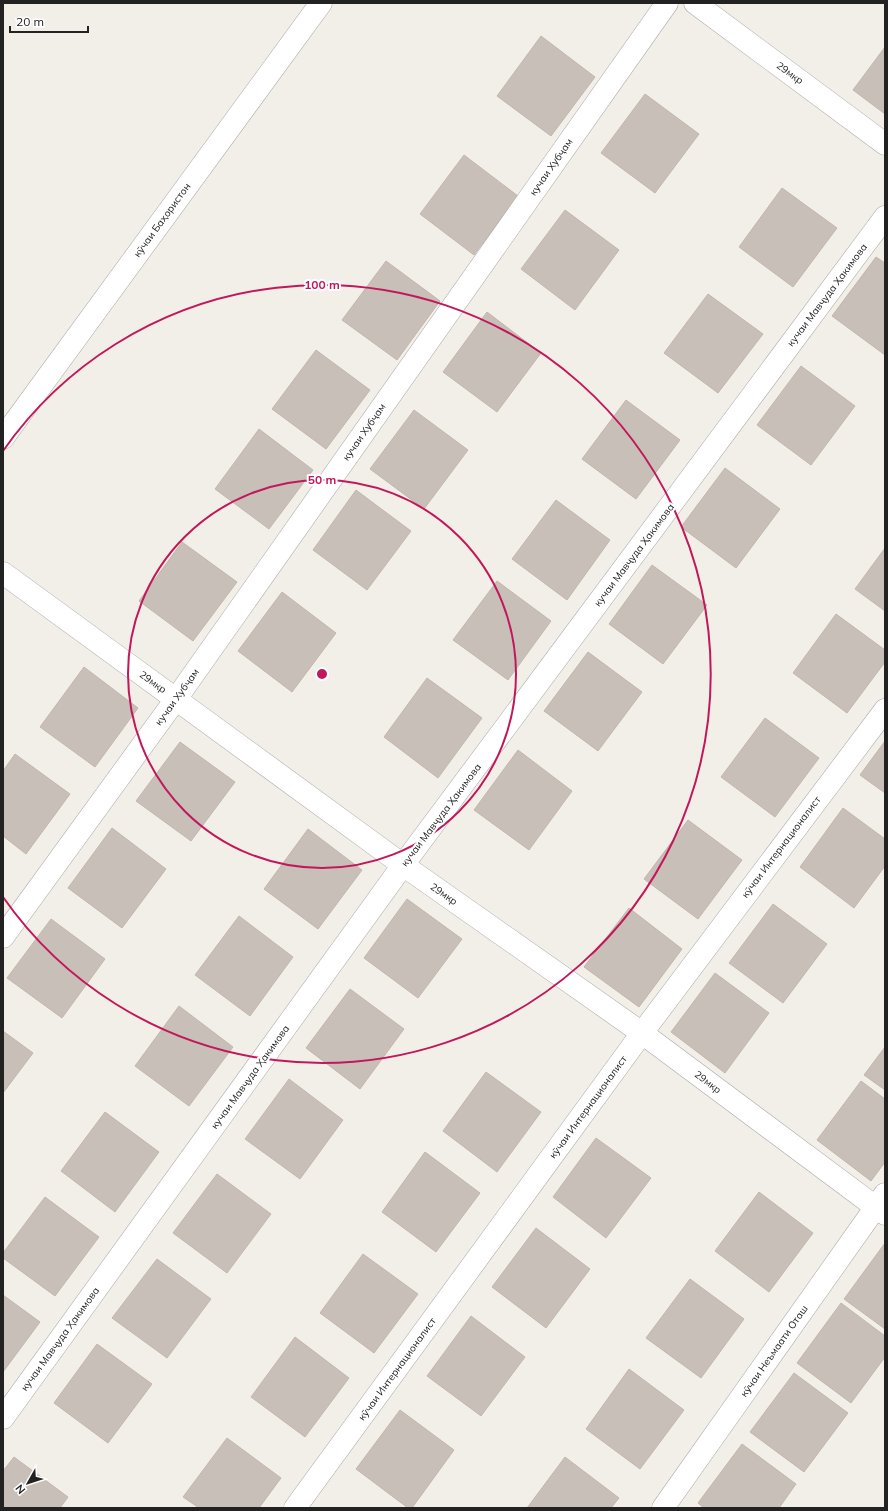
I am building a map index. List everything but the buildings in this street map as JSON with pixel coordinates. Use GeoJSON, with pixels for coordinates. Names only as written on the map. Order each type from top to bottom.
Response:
{"type":"FeatureCollection","features":[{"type":"Feature","properties":{"kind":"street","name":"кӯчаи Баҳористон"},"geometry":{"type":"LineString","coordinates":[[3,438],[321,3]]}},
{"type":"Feature","properties":{"kind":"street","name":"кучаи Хубҷам"},"geometry":{"type":"LineString","coordinates":[[3,937],[176,699],[667,3]]}},
{"type":"Feature","properties":{"kind":"street","name":"29мкр"},"geometry":{"type":"LineString","coordinates":[[695,3],[885,144]]}},
{"type":"Feature","properties":{"kind":"street","name":"кучаи Мавҷуда Ҳакимова"},"geometry":{"type":"LineString","coordinates":[[3,1418],[403,865],[885,217]]}},
{"type":"Feature","properties":{"kind":"street","name":"29мкр"},"geometry":{"type":"LineString","coordinates":[[3,573],[403,865],[642,1033],[882,1205]]}},
{"type":"Feature","properties":{"kind":"street","name":"кӯчаи Интернационалист"},"geometry":{"type":"LineString","coordinates":[[295,1508],[642,1033],[885,710]]}},
{"type":"Feature","properties":{"kind":"street","name":"кӯчаи Неъмаати Оташ"},"geometry":{"type":"LineString","coordinates":[[663,1508],[882,1205]]}}]}
